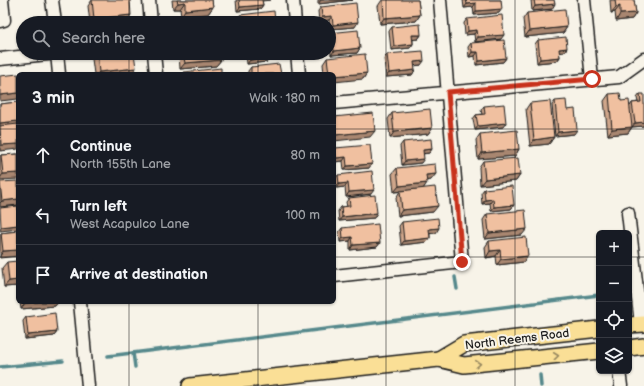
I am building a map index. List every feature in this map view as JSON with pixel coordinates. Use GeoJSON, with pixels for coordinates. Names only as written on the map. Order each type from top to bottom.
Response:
{"type":"FeatureCollection","features":[{"type":"Feature","properties":{"kind":"main road","name":"North Reems Road"},"geometry":{"type":"LineString","coordinates":[[439,359],[464,344],[596,329]]}},
{"type":"Feature","properties":{"kind":"main road"},"geometry":{"type":"LineString","coordinates":[[632,348],[644,346]]}},
{"type":"Feature","properties":{"kind":"main road","name":"North Reems Road"},"geometry":{"type":"LineString","coordinates":[[190,386],[439,359],[464,365],[596,351]]}},
{"type":"Feature","properties":{"kind":"street"},"geometry":{"type":"LineString","coordinates":[[2,0],[2,21]]}},
{"type":"Feature","properties":{"kind":"street"},"geometry":{"type":"LineString","coordinates":[[52,0],[53,16]]}},
{"type":"Feature","properties":{"kind":"street"},"geometry":{"type":"LineString","coordinates":[[150,0],[151,16]]}},
{"type":"Feature","properties":{"kind":"street"},"geometry":{"type":"LineString","coordinates":[[293,0],[294,16]]}},
{"type":"Feature","properties":{"kind":"street"},"geometry":{"type":"LineString","coordinates":[[336,276],[462,262],[440,0]]}},
{"type":"Feature","properties":{"kind":"street"},"geometry":{"type":"LineString","coordinates":[[584,0],[592,79]]}},
{"type":"Feature","properties":{"kind":"street"},"geometry":{"type":"LineString","coordinates":[[0,59],[16,57]]}},
{"type":"Feature","properties":{"kind":"street"},"geometry":{"type":"LineString","coordinates":[[336,103],[619,77],[644,59]]}},
{"type":"Feature","properties":{"kind":"street"},"geometry":{"type":"LineString","coordinates":[[58,60],[59,72]]}},
{"type":"Feature","properties":{"kind":"street"},"geometry":{"type":"LineString","coordinates":[[155,60],[156,72]]}},
{"type":"Feature","properties":{"kind":"street"},"geometry":{"type":"LineString","coordinates":[[298,60],[299,72]]}},
{"type":"Feature","properties":{"kind":"street"},"geometry":{"type":"LineString","coordinates":[[628,212],[638,303],[638,324]]}},
{"type":"Feature","properties":{"kind":"street"},"geometry":{"type":"LineString","coordinates":[[80,304],[88,386]]}},
{"type":"Feature","properties":{"kind":"street"},"geometry":{"type":"LineString","coordinates":[[619,374],[621,386]]}},
{"type":"Feature","properties":{"kind":"building"},"geometry":{"type":"Polygon","coordinates":[[[92,0],[130,0],[131,15],[94,16],[92,0]]]}},
{"type":"Feature","properties":{"kind":"building"},"geometry":{"type":"Polygon","coordinates":[[[177,0],[212,0],[213,7],[185,10],[185,2],[178,3],[177,0]]]}},
{"type":"Feature","properties":{"kind":"building"},"geometry":{"type":"Polygon","coordinates":[[[239,0],[262,0],[263,5],[240,7],[239,0]]]}},
{"type":"Feature","properties":{"kind":"building"},"geometry":{"type":"Polygon","coordinates":[[[383,0],[418,0],[420,15],[384,18],[383,0]]]}},
{"type":"Feature","properties":{"kind":"building"},"geometry":{"type":"Polygon","coordinates":[[[466,0],[501,0],[502,9],[476,11],[476,3],[467,4],[466,0]]]}},
{"type":"Feature","properties":{"kind":"building"},"geometry":{"type":"Polygon","coordinates":[[[534,0],[554,0],[555,4],[535,6],[534,0]]]}},
{"type":"Feature","properties":{"kind":"building"},"geometry":{"type":"Polygon","coordinates":[[[615,0],[634,0],[636,13],[620,14],[620,6],[616,7],[615,0]]]}},
{"type":"Feature","properties":{"kind":"building"},"geometry":{"type":"Polygon","coordinates":[[[356,3],[358,22],[336,25],[336,16],[322,16],[321,7],[356,3]]]}},
{"type":"Feature","properties":{"kind":"building"},"geometry":{"type":"Polygon","coordinates":[[[565,9],[567,27],[529,31],[527,13],[565,9]]]}},
{"type":"Feature","properties":{"kind":"building"},"geometry":{"type":"Polygon","coordinates":[[[274,11],[274,16],[240,16],[274,11]]]}},
{"type":"Feature","properties":{"kind":"building"},"geometry":{"type":"Polygon","coordinates":[[[502,15],[504,35],[478,37],[477,30],[468,31],[467,19],[502,15]]]}},
{"type":"Feature","properties":{"kind":"building"},"geometry":{"type":"Polygon","coordinates":[[[420,24],[421,35],[412,35],[413,44],[394,46],[392,27],[420,24]]]}},
{"type":"Feature","properties":{"kind":"building"},"geometry":{"type":"Polygon","coordinates":[[[358,30],[360,48],[336,51],[336,32],[358,30]]]}},
{"type":"Feature","properties":{"kind":"building"},"geometry":{"type":"Polygon","coordinates":[[[566,37],[567,48],[559,49],[560,57],[540,59],[538,40],[566,37]]]}},
{"type":"Feature","properties":{"kind":"building"},"geometry":{"type":"Polygon","coordinates":[[[504,40],[506,58],[479,61],[478,52],[472,52],[471,43],[504,40]]]}},
{"type":"Feature","properties":{"kind":"building"},"geometry":{"type":"Polygon","coordinates":[[[423,51],[424,61],[414,62],[415,70],[389,73],[387,54],[423,51]]]}},
{"type":"Feature","properties":{"kind":"building"},"geometry":{"type":"Polygon","coordinates":[[[365,54],[367,73],[336,76],[336,72],[329,72],[327,60],[336,60],[336,57],[365,54]]]}},
{"type":"Feature","properties":{"kind":"building"},"geometry":{"type":"Polygon","coordinates":[[[98,60],[135,60],[136,68],[99,72],[98,60]]]}},
{"type":"Feature","properties":{"kind":"building"},"geometry":{"type":"Polygon","coordinates":[[[184,60],[221,60],[185,63],[184,60]]]}},
{"type":"Feature","properties":{"kind":"building"},"geometry":{"type":"Polygon","coordinates":[[[279,64],[281,72],[251,72],[251,67],[279,64]]]}},
{"type":"Feature","properties":{"kind":"building"},"geometry":{"type":"Polygon","coordinates":[[[221,68],[221,72],[184,72],[221,68]]]}},
{"type":"Feature","properties":{"kind":"building"},"geometry":{"type":"Polygon","coordinates":[[[16,74],[16,93],[0,95],[0,76],[16,74]]]}},
{"type":"Feature","properties":{"kind":"building"},"geometry":{"type":"Polygon","coordinates":[[[620,93],[621,101],[629,100],[632,127],[612,129],[609,94],[620,93]]]}},
{"type":"Feature","properties":{"kind":"building"},"geometry":{"type":"Polygon","coordinates":[[[640,94],[644,94],[644,122],[635,123],[632,103],[641,102],[640,94]]]}},
{"type":"Feature","properties":{"kind":"building"},"geometry":{"type":"Polygon","coordinates":[[[566,100],[567,110],[575,109],[577,130],[558,132],[555,101],[566,100]]]}},
{"type":"Feature","properties":{"kind":"building"},"geometry":{"type":"Polygon","coordinates":[[[550,101],[554,137],[534,140],[530,103],[550,101]]]}},
{"type":"Feature","properties":{"kind":"building"},"geometry":{"type":"Polygon","coordinates":[[[16,102],[16,121],[0,123],[0,104],[16,102]]]}},
{"type":"Feature","properties":{"kind":"building"},"geometry":{"type":"Polygon","coordinates":[[[504,104],[506,123],[478,126],[476,115],[485,114],[484,106],[504,104]]]}},
{"type":"Feature","properties":{"kind":"building"},"geometry":{"type":"Polygon","coordinates":[[[430,109],[432,128],[394,132],[392,113],[430,109]]]}},
{"type":"Feature","properties":{"kind":"building"},"geometry":{"type":"Polygon","coordinates":[[[373,113],[375,131],[336,135],[336,117],[373,113]]]}},
{"type":"Feature","properties":{"kind":"building"},"geometry":{"type":"Polygon","coordinates":[[[16,124],[16,144],[1,145],[0,126],[16,124]]]}},
{"type":"Feature","properties":{"kind":"building"},"geometry":{"type":"Polygon","coordinates":[[[517,130],[519,149],[482,153],[480,134],[517,130]]]}},
{"type":"Feature","properties":{"kind":"building"},"geometry":{"type":"Polygon","coordinates":[[[431,139],[432,149],[423,150],[424,159],[405,161],[403,142],[431,139]]]}},
{"type":"Feature","properties":{"kind":"building"},"geometry":{"type":"Polygon","coordinates":[[[370,145],[372,164],[347,166],[346,157],[336,158],[336,148],[370,145]]]}},
{"type":"Feature","properties":{"kind":"building"},"geometry":{"type":"Polygon","coordinates":[[[16,154],[16,173],[3,174],[1,155],[16,154]]]}},
{"type":"Feature","properties":{"kind":"building"},"geometry":{"type":"Polygon","coordinates":[[[518,158],[520,175],[485,179],[483,161],[518,158]]]}},
{"type":"Feature","properties":{"kind":"building"},"geometry":{"type":"Polygon","coordinates":[[[435,164],[436,174],[426,175],[427,183],[399,186],[397,168],[435,164]]]}},
{"type":"Feature","properties":{"kind":"building"},"geometry":{"type":"Polygon","coordinates":[[[372,171],[374,190],[349,192],[348,183],[339,184],[338,175],[372,171]]]}},
{"type":"Feature","properties":{"kind":"building"},"geometry":{"type":"Polygon","coordinates":[[[16,181],[16,199],[2,201],[0,182],[16,181]]]}},
{"type":"Feature","properties":{"kind":"building"},"geometry":{"type":"Polygon","coordinates":[[[512,186],[514,205],[494,207],[493,199],[485,200],[484,189],[512,186]]]}},
{"type":"Feature","properties":{"kind":"building"},"geometry":{"type":"Polygon","coordinates":[[[435,187],[438,206],[402,210],[400,191],[435,187]]]}},
{"type":"Feature","properties":{"kind":"building"},"geometry":{"type":"Polygon","coordinates":[[[375,195],[377,213],[342,217],[341,207],[350,206],[349,198],[375,195]]]}},
{"type":"Feature","properties":{"kind":"building"},"geometry":{"type":"Polygon","coordinates":[[[16,206],[16,225],[1,227],[0,208],[16,206]]]}},
{"type":"Feature","properties":{"kind":"building"},"geometry":{"type":"Polygon","coordinates":[[[525,210],[527,229],[489,233],[487,214],[525,210]]]}},
{"type":"Feature","properties":{"kind":"building"},"geometry":{"type":"Polygon","coordinates":[[[438,218],[439,228],[429,229],[430,238],[404,241],[402,222],[438,218]]]}},
{"type":"Feature","properties":{"kind":"building"},"geometry":{"type":"Polygon","coordinates":[[[378,224],[380,243],[353,245],[352,237],[343,238],[342,228],[378,224]]]}},
{"type":"Feature","properties":{"kind":"building"},"geometry":{"type":"Polygon","coordinates":[[[16,231],[16,250],[3,251],[1,233],[16,231]]]}},
{"type":"Feature","properties":{"kind":"building"},"geometry":{"type":"Polygon","coordinates":[[[526,237],[528,256],[501,259],[500,250],[490,251],[489,241],[526,237]]]}},
{"type":"Feature","properties":{"kind":"building"},"geometry":{"type":"Polygon","coordinates":[[[16,261],[16,280],[9,281],[7,262],[16,261]]]}},
{"type":"Feature","properties":{"kind":"building"},"geometry":{"type":"Polygon","coordinates":[[[55,313],[57,332],[28,335],[26,317],[55,313]]]}},
{"type":"Feature","properties":{"kind":"waterway"},"geometry":{"type":"LineString","coordinates":[[455,277],[457,289]]}},
{"type":"Feature","properties":{"kind":"waterway"},"geometry":{"type":"LineString","coordinates":[[632,291],[644,289]]}},
{"type":"Feature","properties":{"kind":"waterway"},"geometry":{"type":"LineString","coordinates":[[108,356],[596,295]]}},
{"type":"Feature","properties":{"kind":"waterway"},"geometry":{"type":"LineString","coordinates":[[133,353],[135,367]]}},
{"type":"Feature","properties":{"kind":"waterway"},"geometry":{"type":"LineString","coordinates":[[0,367],[63,361]]}},
{"type":"Feature","properties":{"kind":"waterway"},"geometry":{"type":"LineString","coordinates":[[540,375],[541,386]]}},
{"type":"Feature","properties":{"kind":"route"},"geometry":{"type":"LineString","coordinates":[[462,262],[448,92],[592,79]]}}]}
